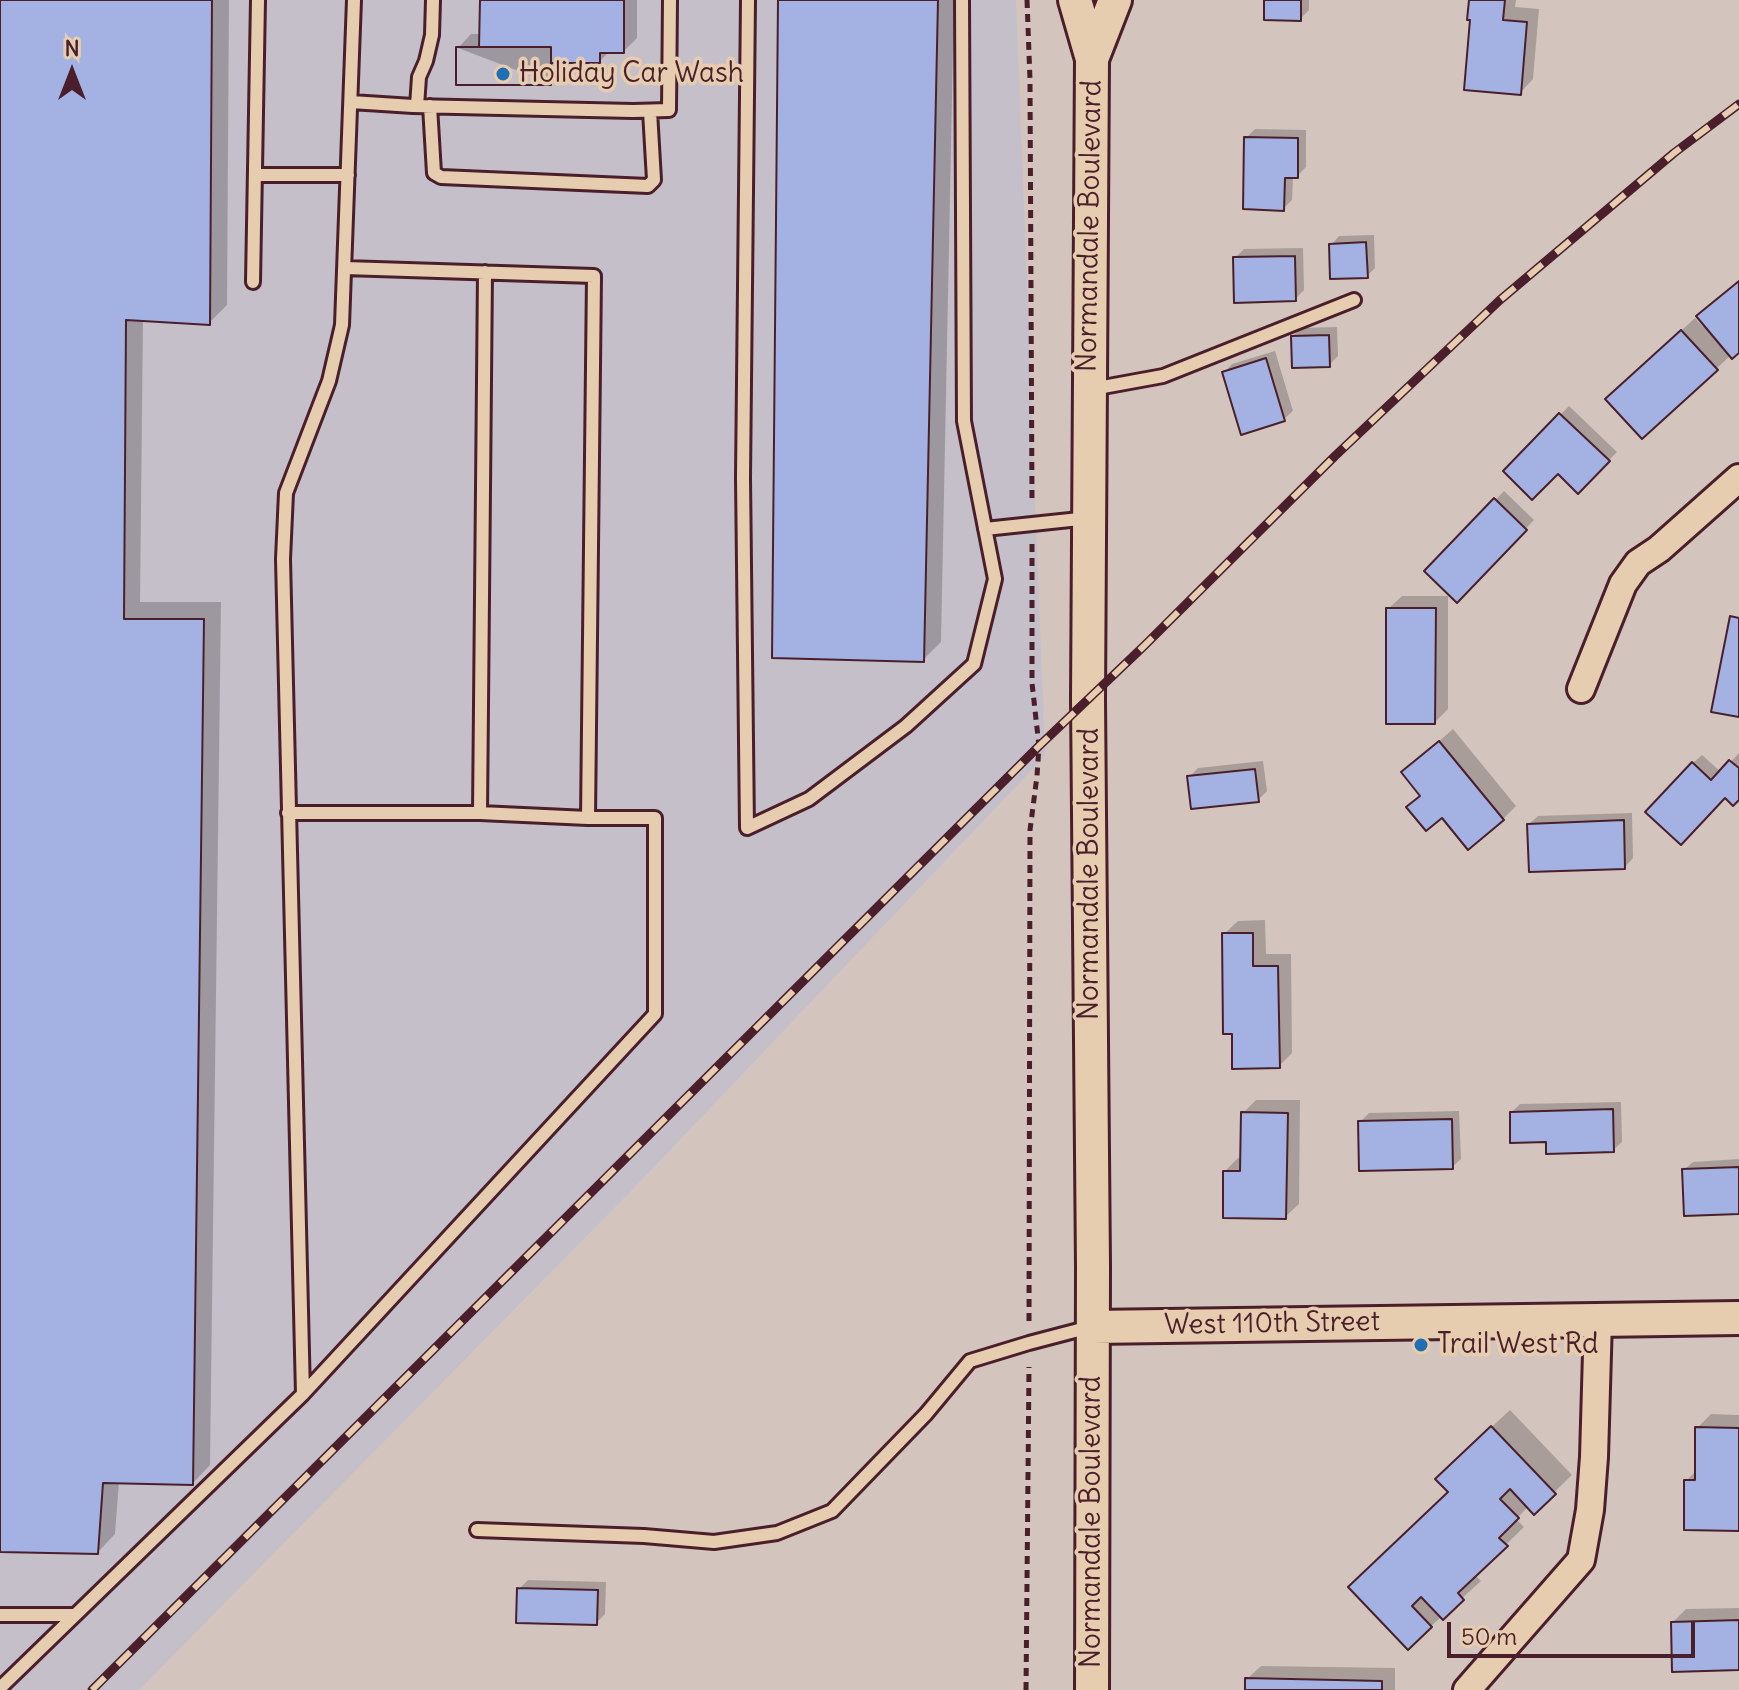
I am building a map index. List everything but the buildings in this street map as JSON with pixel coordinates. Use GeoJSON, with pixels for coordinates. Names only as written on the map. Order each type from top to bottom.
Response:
{"type":"FeatureCollection","features":[{"type":"Feature","properties":{"kind":"street","name":"Normandale Boulevard"},"geometry":{"type":"LineString","coordinates":[[1075,0],[1092,59],[1089,389],[1092,1690]]}},
{"type":"Feature","properties":{"kind":"street","name":"Normandale Boulevard"},"geometry":{"type":"LineString","coordinates":[[1092,59],[1115,0]]}},
{"type":"Feature","properties":{"kind":"street"},"geometry":{"type":"LineString","coordinates":[[1581,689],[1623,584],[1638,563],[1659,549],[1739,478]]}},
{"type":"Feature","properties":{"kind":"street","name":"West 110th Street"},"geometry":{"type":"LineString","coordinates":[[1093,1327],[1739,1318]]}},
{"type":"Feature","properties":{"kind":"street"},"geometry":{"type":"LineString","coordinates":[[1467,1690],[1581,1560],[1590,1510],[1594,1457],[1598,1319]]}},
{"type":"Feature","properties":{"kind":"lane"},"geometry":{"type":"LineString","coordinates":[[253,282],[258,0]]}},
{"type":"Feature","properties":{"kind":"lane"},"geometry":{"type":"LineString","coordinates":[[303,1394],[283,559],[286,493],[329,381],[342,325],[354,0]]}},
{"type":"Feature","properties":{"kind":"lane"},"geometry":{"type":"LineString","coordinates":[[433,0],[432,35],[419,77],[434,173],[441,177],[648,186],[654,180],[650,111]]}},
{"type":"Feature","properties":{"kind":"lane"},"geometry":{"type":"LineString","coordinates":[[351,102],[669,110],[670,0]]}},
{"type":"Feature","properties":{"kind":"lane"},"geometry":{"type":"LineString","coordinates":[[748,0],[743,477],[747,828],[809,799],[906,726],[974,664],[995,579],[964,421],[962,0]]}},
{"type":"Feature","properties":{"kind":"lane"},"geometry":{"type":"LineString","coordinates":[[255,175],[348,175]]}},
{"type":"Feature","properties":{"kind":"lane"},"geometry":{"type":"LineString","coordinates":[[345,268],[594,276],[588,818]]}},
{"type":"Feature","properties":{"kind":"lane"},"geometry":{"type":"LineString","coordinates":[[480,813],[485,272]]}},
{"type":"Feature","properties":{"kind":"lane"},"geometry":{"type":"LineString","coordinates":[[1089,389],[1163,376],[1354,300]]}},
{"type":"Feature","properties":{"kind":"lane"},"geometry":{"type":"LineString","coordinates":[[985,529],[1089,518]]}},
{"type":"Feature","properties":{"kind":"lane"},"geometry":{"type":"LineString","coordinates":[[0,1688],[303,1394],[655,1014],[655,818],[480,813],[288,813]]}},
{"type":"Feature","properties":{"kind":"lane"},"geometry":{"type":"LineString","coordinates":[[477,1530],[644,1536],[714,1542],[777,1533],[832,1511],[926,1414],[970,1361],[1093,1327]]}},
{"type":"Feature","properties":{"kind":"lane"},"geometry":{"type":"LineString","coordinates":[[0,1615],[75,1615]]}},
{"type":"Feature","properties":{"kind":"path"},"geometry":{"type":"LineString","coordinates":[[1026,1690],[1030,830],[1039,746],[1032,683],[1030,80],[1027,0]]}},
{"type":"Feature","properties":{"kind":"shaded area"},"geometry":{"type":"Polygon","coordinates":[[[0,0],[1016,0],[1045,756],[634,1188],[139,1690],[0,1690],[0,0]]]}},
{"type":"Feature","properties":{"kind":"railway"},"geometry":{"type":"LineString","coordinates":[[92,1690],[1039,746],[1335,456],[1500,300],[1674,153],[1739,104]]}},
{"type":"Feature","properties":{"kind":"place","name":"Holiday Car Wash"},"geometry":{"type":"Point","coordinates":[503,74]}},
{"type":"Feature","properties":{"kind":"place","name":"Trail West Rd"},"geometry":{"type":"Point","coordinates":[1421,1345]}}]}
